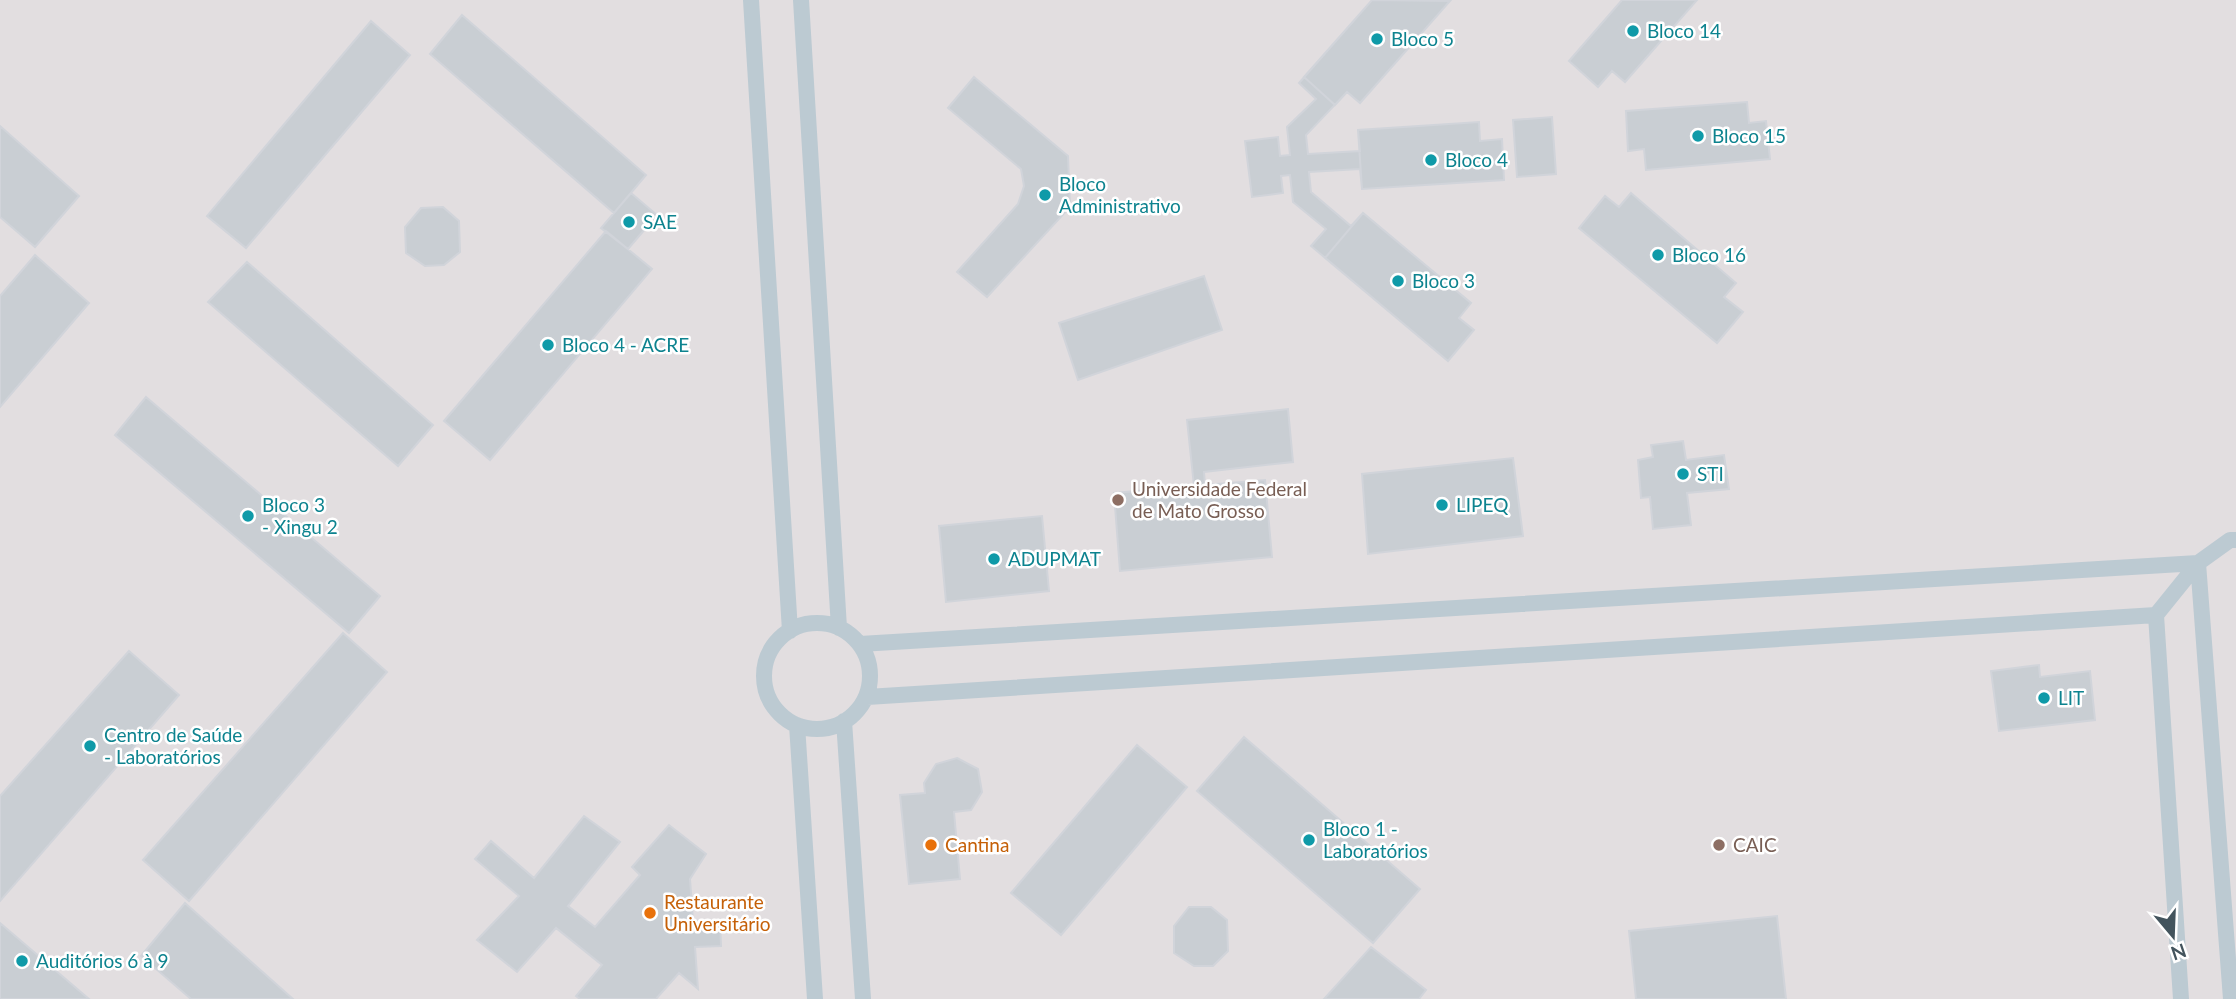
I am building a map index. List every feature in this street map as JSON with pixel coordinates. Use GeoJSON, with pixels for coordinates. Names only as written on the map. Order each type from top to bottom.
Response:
{"type":"FeatureCollection","features":[{"type":"Feature","properties":{"kind":"lane"},"geometry":{"type":"LineString","coordinates":[[751,0],[790,631]]}},
{"type":"Feature","properties":{"kind":"lane"},"geometry":{"type":"LineString","coordinates":[[801,0],[839,628]]}},
{"type":"Feature","properties":{"kind":"lane"},"geometry":{"type":"LineString","coordinates":[[2181,999],[2156,615],[2198,563],[2230,540],[2236,540]]}},
{"type":"Feature","properties":{"kind":"lane"},"geometry":{"type":"LineString","coordinates":[[860,644],[2198,563]]}},
{"type":"Feature","properties":{"kind":"lane"},"geometry":{"type":"LineString","coordinates":[[2198,563],[2231,999]]}},
{"type":"Feature","properties":{"kind":"lane"},"geometry":{"type":"LineString","coordinates":[[867,697],[2156,615]]}},
{"type":"Feature","properties":{"kind":"lane"},"geometry":{"type":"LineString","coordinates":[[811,623],[830,624],[839,628],[847,631],[860,644],[869,661],[871,679],[867,697],[856,712],[844,721],[823,729],[797,725],[778,713],[768,698],[764,666],[770,650],[790,631],[811,623]]}},
{"type":"Feature","properties":{"kind":"lane"},"geometry":{"type":"LineString","coordinates":[[844,721],[863,999]]}},
{"type":"Feature","properties":{"kind":"lane"},"geometry":{"type":"LineString","coordinates":[[797,725],[815,999]]}},
{"type":"Feature","properties":{"kind":"shaded area","name":"Universidade Federal de Mato Grosso"},"geometry":{"type":"Polygon","coordinates":[[[0,0],[2236,0],[2236,999],[0,999],[0,0]]]}},
{"type":"Feature","properties":{"kind":"building"},"geometry":{"type":"Polygon","coordinates":[[[1372,0],[1450,1],[1360,103],[1347,92],[1306,135],[1308,154],[1360,151],[1358,130],[1479,122],[1480,141],[1502,139],[1504,180],[1362,189],[1360,169],[1309,172],[1311,192],[1351,226],[1363,213],[1471,303],[1459,318],[1474,330],[1448,361],[1311,246],[1326,229],[1293,202],[1290,175],[1281,176],[1283,193],[1252,197],[1245,141],[1278,137],[1280,156],[1290,155],[1287,127],[1316,99],[1299,83],[1372,0]]]}},
{"type":"Feature","properties":{"kind":"building","name":"Bloco 5"},"geometry":{"type":"Polygon","coordinates":[[[1372,0],[1450,1],[1360,103],[1347,92],[1335,105],[1304,77],[1372,0]]]}},
{"type":"Feature","properties":{"kind":"building","name":"Bloco 14"},"geometry":{"type":"Polygon","coordinates":[[[1622,0],[1697,0],[1625,82],[1612,71],[1598,87],[1569,61],[1622,0]]]}},
{"type":"Feature","properties":{"kind":"building"},"geometry":{"type":"Polygon","coordinates":[[[462,15],[646,175],[614,213],[430,54],[462,15]]]}},
{"type":"Feature","properties":{"kind":"building"},"geometry":{"type":"Polygon","coordinates":[[[462,15],[646,175],[614,213],[430,54],[462,15]]]}},
{"type":"Feature","properties":{"kind":"building"},"geometry":{"type":"Polygon","coordinates":[[[371,21],[410,55],[246,248],[207,216],[371,21]]]}},
{"type":"Feature","properties":{"kind":"building"},"geometry":{"type":"Polygon","coordinates":[[[371,21],[410,55],[246,248],[207,216],[371,21]]]}},
{"type":"Feature","properties":{"kind":"building","name":"Bloco Administrativo"},"geometry":{"type":"Polygon","coordinates":[[[974,77],[1068,156],[1070,207],[987,297],[957,272],[1018,204],[1024,186],[1021,169],[948,108],[974,77]]]}},
{"type":"Feature","properties":{"kind":"building","name":"Bloco 15"},"geometry":{"type":"Polygon","coordinates":[[[1747,102],[1749,123],[1766,121],[1770,159],[1646,170],[1644,149],[1628,151],[1626,111],[1747,102]]]}},
{"type":"Feature","properties":{"kind":"building"},"geometry":{"type":"Polygon","coordinates":[[[1552,117],[1556,174],[1517,177],[1513,120],[1552,117]]]}},
{"type":"Feature","properties":{"kind":"building","name":"Bloco 4"},"geometry":{"type":"Polygon","coordinates":[[[1479,122],[1480,141],[1502,139],[1504,180],[1362,189],[1358,130],[1479,122]]]}},
{"type":"Feature","properties":{"kind":"building"},"geometry":{"type":"Polygon","coordinates":[[[0,126],[79,196],[35,247],[0,217],[0,126]]]}},
{"type":"Feature","properties":{"kind":"building","name":"SAE"},"geometry":{"type":"Polygon","coordinates":[[[631,193],[657,215],[628,249],[601,228],[631,193]]]}},
{"type":"Feature","properties":{"kind":"building","name":"Bloco 16"},"geometry":{"type":"Polygon","coordinates":[[[1631,193],[1736,283],[1724,297],[1743,312],[1717,343],[1579,228],[1605,196],[1619,207],[1631,193]]]}},
{"type":"Feature","properties":{"kind":"building"},"geometry":{"type":"Polygon","coordinates":[[[443,207],[459,221],[460,252],[444,265],[425,266],[406,253],[405,227],[421,208],[443,207]]]}},
{"type":"Feature","properties":{"kind":"building","name":"Bloco 3"},"geometry":{"type":"Polygon","coordinates":[[[1363,213],[1471,303],[1459,318],[1474,330],[1448,361],[1325,258],[1363,213]]]}},
{"type":"Feature","properties":{"kind":"building","name":"Bloco 4 - ACRE"},"geometry":{"type":"Polygon","coordinates":[[[606,231],[652,269],[490,460],[444,421],[606,231]]]}},
{"type":"Feature","properties":{"kind":"building","name":"Bloco 4 - ACRE"},"geometry":{"type":"Polygon","coordinates":[[[606,231],[652,269],[490,460],[444,421],[606,231]]]}},
{"type":"Feature","properties":{"kind":"building"},"geometry":{"type":"Polygon","coordinates":[[[35,255],[89,303],[0,407],[0,296],[35,255]]]}},
{"type":"Feature","properties":{"kind":"building"},"geometry":{"type":"Polygon","coordinates":[[[247,262],[433,425],[398,466],[208,302],[247,262]]]}},
{"type":"Feature","properties":{"kind":"building"},"geometry":{"type":"Polygon","coordinates":[[[247,262],[433,425],[398,466],[208,302],[247,262]]]}},
{"type":"Feature","properties":{"kind":"building"},"geometry":{"type":"Polygon","coordinates":[[[1204,276],[1222,330],[1078,380],[1059,323],[1204,276]]]}},
{"type":"Feature","properties":{"kind":"building","name":"Bloco 3 - Xingu 2"},"geometry":{"type":"Polygon","coordinates":[[[146,397],[380,596],[349,633],[115,435],[146,397]]]}},
{"type":"Feature","properties":{"kind":"building"},"geometry":{"type":"Polygon","coordinates":[[[1288,409],[1293,462],[1204,472],[1205,485],[1265,480],[1272,557],[1120,571],[1114,493],[1194,486],[1187,420],[1288,409]]]}},
{"type":"Feature","properties":{"kind":"building","name":"STI"},"geometry":{"type":"Polygon","coordinates":[[[1683,441],[1686,460],[1724,455],[1729,489],[1687,493],[1691,525],[1653,529],[1650,497],[1641,498],[1638,460],[1653,457],[1651,445],[1683,441]]]}},
{"type":"Feature","properties":{"kind":"building","name":"LIPEQ"},"geometry":{"type":"Polygon","coordinates":[[[1513,458],[1523,536],[1368,554],[1362,474],[1513,458]]]}},
{"type":"Feature","properties":{"kind":"building","name":"ADUPMAT"},"geometry":{"type":"Polygon","coordinates":[[[1042,516],[1049,591],[946,602],[939,526],[1042,516]]]}},
{"type":"Feature","properties":{"kind":"building"},"geometry":{"type":"Polygon","coordinates":[[[343,633],[387,672],[189,901],[143,860],[343,633]]]}},
{"type":"Feature","properties":{"kind":"building","name":"Centro de Saúde - Laboratórios"},"geometry":{"type":"Polygon","coordinates":[[[129,651],[179,695],[0,901],[0,796],[129,651]]]}},
{"type":"Feature","properties":{"kind":"building","name":"LIT"},"geometry":{"type":"Polygon","coordinates":[[[2039,665],[2040,677],[2090,671],[2095,720],[1999,731],[1991,671],[2039,665]]]}},
{"type":"Feature","properties":{"kind":"building","name":"Bloco 1 - Laboratórios"},"geometry":{"type":"Polygon","coordinates":[[[1244,737],[1420,889],[1373,943],[1197,791],[1244,737]]]}},
{"type":"Feature","properties":{"kind":"building"},"geometry":{"type":"Polygon","coordinates":[[[1137,745],[1187,787],[1061,935],[1011,893],[1137,745]]]}},
{"type":"Feature","properties":{"kind":"building","name":"Cantina"},"geometry":{"type":"Polygon","coordinates":[[[957,758],[978,769],[982,792],[971,810],[954,812],[960,879],[909,884],[900,795],[925,793],[924,783],[936,764],[957,758]]]}},
{"type":"Feature","properties":{"kind":"building","name":"Restaurante Universitário"},"geometry":{"type":"Polygon","coordinates":[[[584,816],[620,842],[568,906],[595,927],[640,875],[632,867],[669,825],[706,854],[690,879],[693,921],[720,920],[721,946],[695,947],[698,989],[679,973],[656,999],[580,999],[576,996],[602,965],[556,928],[517,972],[477,940],[519,896],[475,859],[491,841],[534,878],[584,816]]]}},
{"type":"Feature","properties":{"kind":"building"},"geometry":{"type":"Polygon","coordinates":[[[185,903],[293,999],[191,999],[141,956],[185,903]]]}},
{"type":"Feature","properties":{"kind":"building"},"geometry":{"type":"Polygon","coordinates":[[[1189,907],[1211,907],[1227,920],[1228,951],[1213,966],[1194,966],[1174,953],[1174,926],[1189,907]]]}},
{"type":"Feature","properties":{"kind":"building"},"geometry":{"type":"Polygon","coordinates":[[[1777,916],[1786,999],[1636,999],[1629,931],[1777,916]]]}},
{"type":"Feature","properties":{"kind":"building","name":"Auditórios 6 à 9"},"geometry":{"type":"Polygon","coordinates":[[[0,923],[89,999],[0,999],[0,923]]]}},
{"type":"Feature","properties":{"kind":"building"},"geometry":{"type":"Polygon","coordinates":[[[1371,947],[1426,990],[1419,999],[1324,999],[1371,947]]]}},
{"type":"Feature","properties":{"kind":"place","name":"Bloco 14"},"geometry":{"type":"Point","coordinates":[1633,31]}},
{"type":"Feature","properties":{"kind":"place","name":"Bloco 5"},"geometry":{"type":"Point","coordinates":[1377,39]}},
{"type":"Feature","properties":{"kind":"place","name":"Bloco 15"},"geometry":{"type":"Point","coordinates":[1698,136]}},
{"type":"Feature","properties":{"kind":"place","name":"Bloco 4"},"geometry":{"type":"Point","coordinates":[1431,160]}},
{"type":"Feature","properties":{"kind":"place","name":"Bloco Administrativo"},"geometry":{"type":"Point","coordinates":[1045,195]}},
{"type":"Feature","properties":{"kind":"place","name":"SAE"},"geometry":{"type":"Point","coordinates":[629,222]}},
{"type":"Feature","properties":{"kind":"place","name":"Bloco 16"},"geometry":{"type":"Point","coordinates":[1658,255]}},
{"type":"Feature","properties":{"kind":"place","name":"Bloco 3"},"geometry":{"type":"Point","coordinates":[1398,281]}},
{"type":"Feature","properties":{"kind":"place","name":"Bloco 4 - ACRE"},"geometry":{"type":"Point","coordinates":[548,345]}},
{"type":"Feature","properties":{"kind":"place","name":"STI"},"geometry":{"type":"Point","coordinates":[1683,474]}},
{"type":"Feature","properties":{"kind":"place","name":"Universidade Federal de Mato Grosso"},"geometry":{"type":"Point","coordinates":[1118,500]}},
{"type":"Feature","properties":{"kind":"place","name":"LIPEQ"},"geometry":{"type":"Point","coordinates":[1442,505]}},
{"type":"Feature","properties":{"kind":"place","name":"Bloco 3 - Xingu 2"},"geometry":{"type":"Point","coordinates":[248,516]}},
{"type":"Feature","properties":{"kind":"place","name":"ADUPMAT"},"geometry":{"type":"Point","coordinates":[994,559]}},
{"type":"Feature","properties":{"kind":"place","name":"LIT"},"geometry":{"type":"Point","coordinates":[2044,698]}},
{"type":"Feature","properties":{"kind":"place","name":"Centro de Saúde - Laboratórios"},"geometry":{"type":"Point","coordinates":[90,746]}},
{"type":"Feature","properties":{"kind":"place","name":"Bloco 1 - Laboratórios"},"geometry":{"type":"Point","coordinates":[1309,840]}},
{"type":"Feature","properties":{"kind":"place","name":"Cantina"},"geometry":{"type":"Point","coordinates":[931,845]}},
{"type":"Feature","properties":{"kind":"place","name":"CAIC"},"geometry":{"type":"Point","coordinates":[1719,845]}},
{"type":"Feature","properties":{"kind":"place","name":"Restaurante Universitário"},"geometry":{"type":"Point","coordinates":[650,913]}},
{"type":"Feature","properties":{"kind":"place","name":"Auditórios 6 à 9"},"geometry":{"type":"Point","coordinates":[22,961]}}]}
